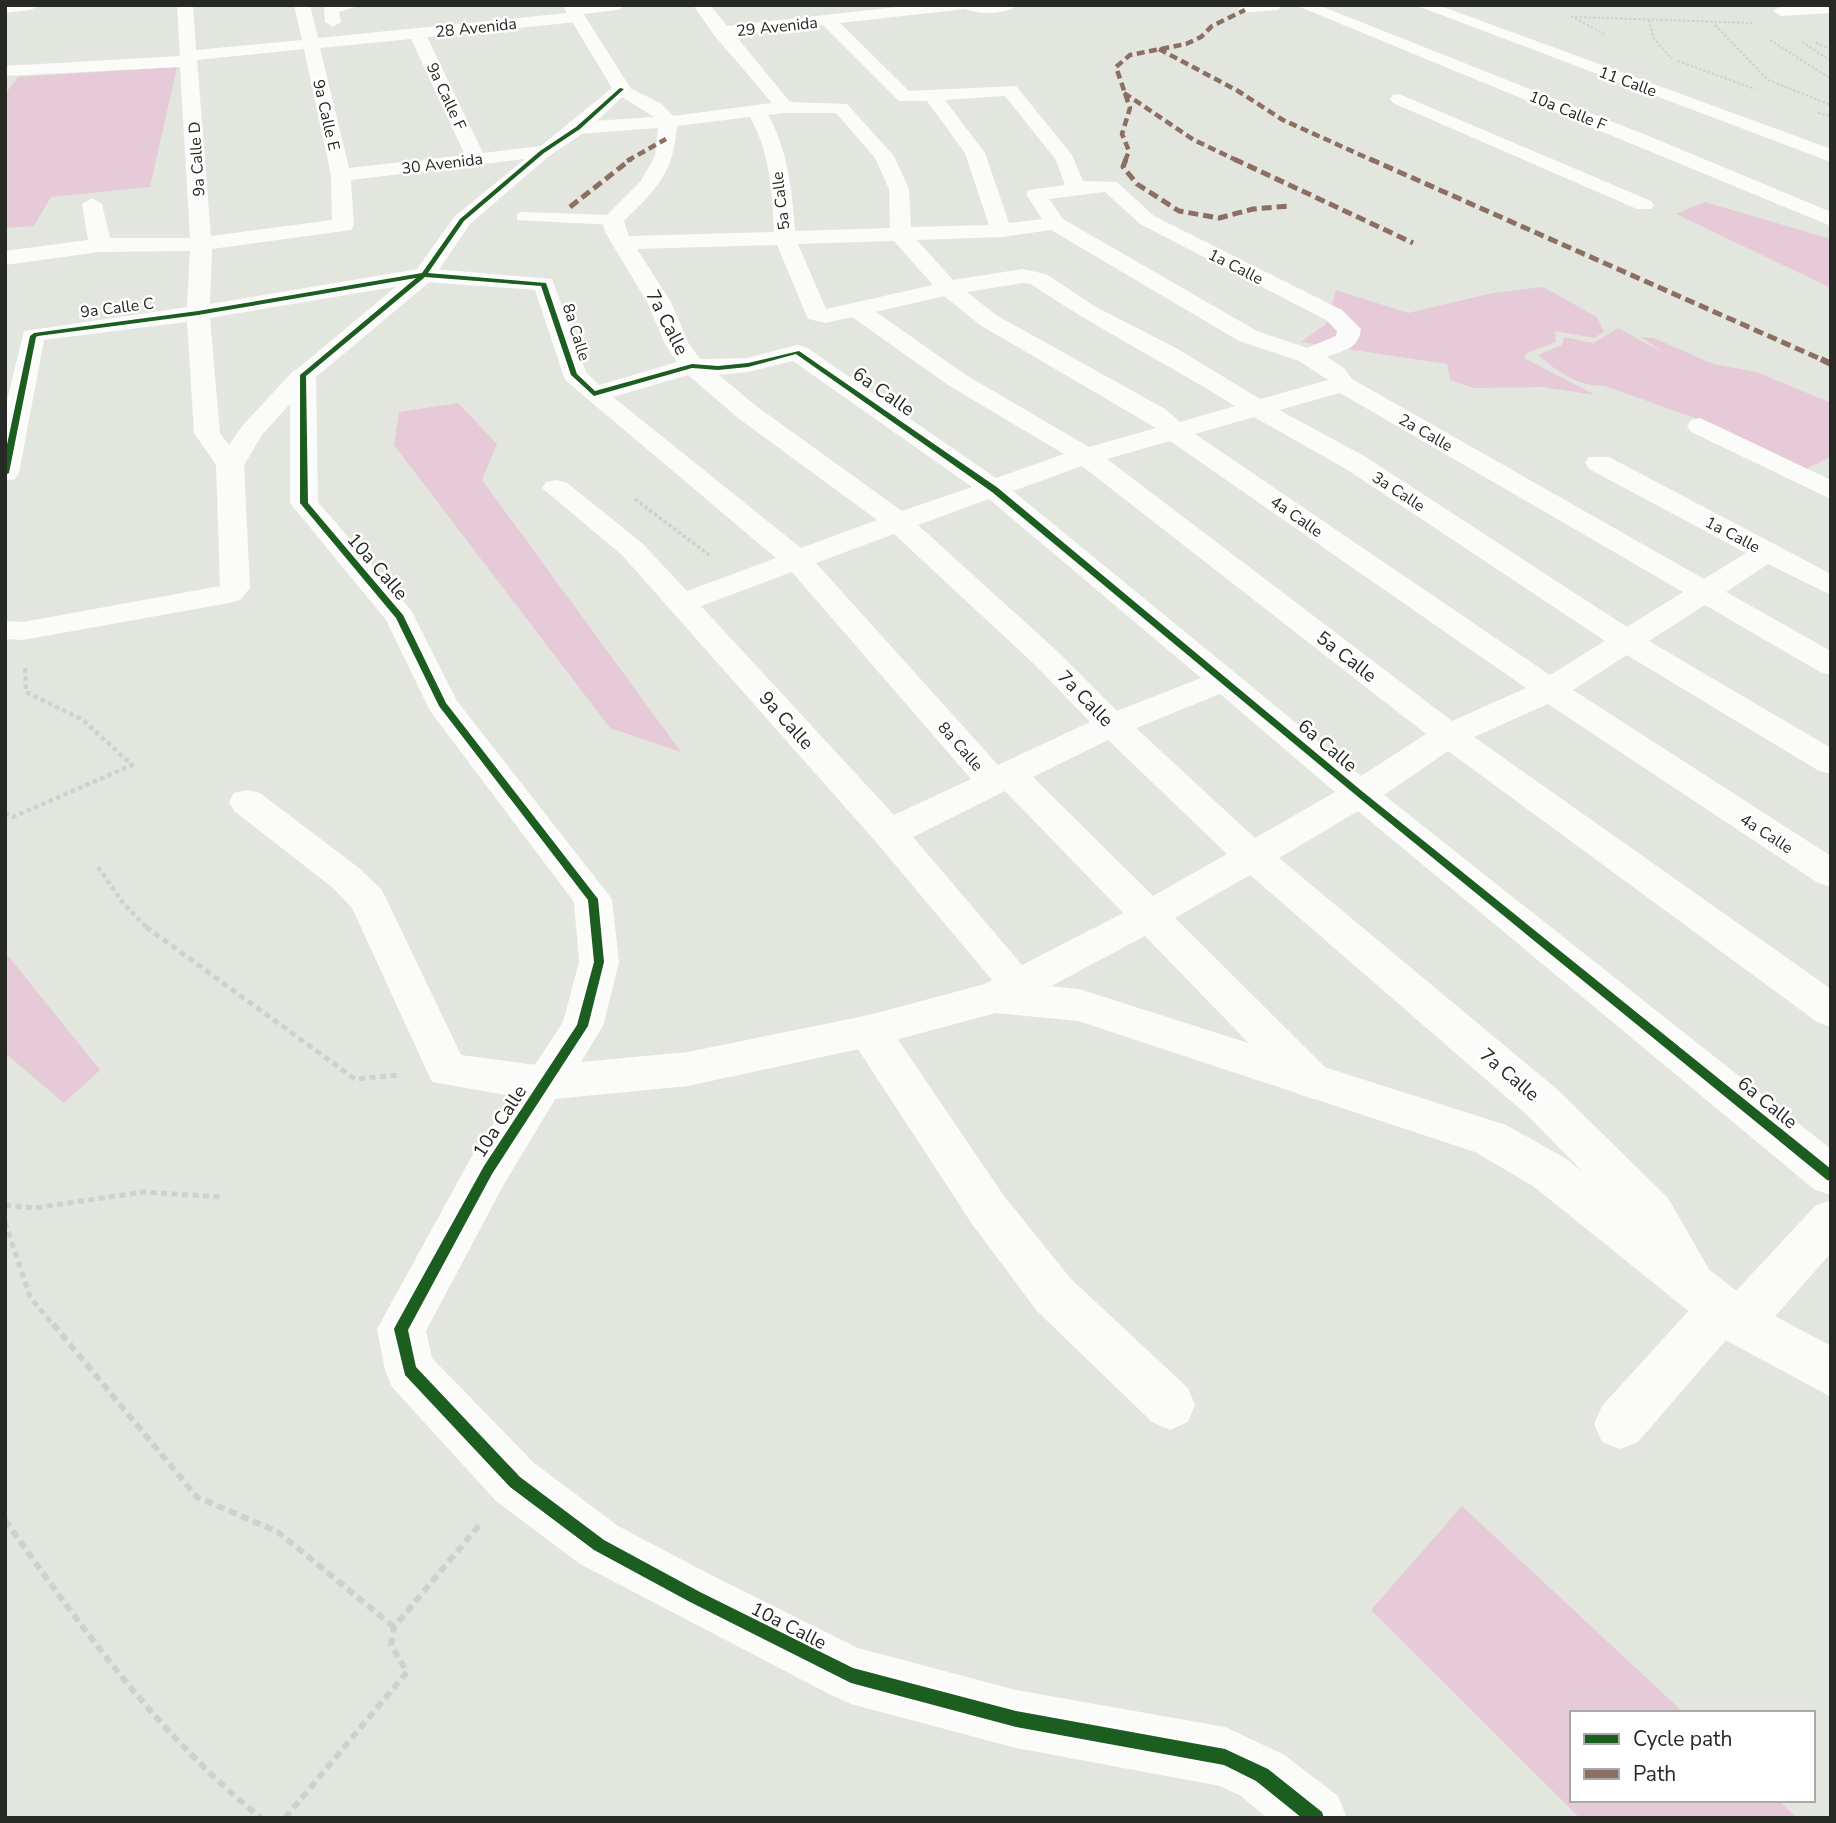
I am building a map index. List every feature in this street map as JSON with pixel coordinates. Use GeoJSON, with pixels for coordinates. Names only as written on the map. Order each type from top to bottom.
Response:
{"type":"FeatureCollection","features":[{"type":"Feature","properties":{"kind":"street"},"geometry":{"type":"LineString","coordinates":[[5,8],[30,5]]}},
{"type":"Feature","properties":{"kind":"street","name":"9a Calle D"},"geometry":{"type":"LineString","coordinates":[[185,5],[201,244],[198,313],[207,433],[230,465]]}},
{"type":"Feature","properties":{"kind":"street"},"geometry":{"type":"LineString","coordinates":[[247,42],[297,37],[303,7],[332,15],[354,5]]}},
{"type":"Feature","properties":{"kind":"street","name":"28 Avenida"},"geometry":{"type":"LineString","coordinates":[[5,71],[188,58],[417,33],[618,5]]}},
{"type":"Feature","properties":{"kind":"street"},"geometry":{"type":"LineString","coordinates":[[701,5],[720,32],[785,107]]}},
{"type":"Feature","properties":{"kind":"street"},"geometry":{"type":"LineString","coordinates":[[849,5],[862,18]]}},
{"type":"Feature","properties":{"kind":"street","name":"29 Avenida"},"geometry":{"type":"LineString","coordinates":[[720,32],[960,5]]}},
{"type":"Feature","properties":{"kind":"street"},"geometry":{"type":"LineString","coordinates":[[975,7],[1010,5]]}},
{"type":"Feature","properties":{"kind":"street"},"geometry":{"type":"LineString","coordinates":[[1245,10],[1277,5]]}},
{"type":"Feature","properties":{"kind":"street","name":"10a Calle F"},"geometry":{"type":"LineString","coordinates":[[1303,5],[1639,139],[1831,220]]}},
{"type":"Feature","properties":{"kind":"street","name":"11 Calle"},"geometry":{"type":"LineString","coordinates":[[1424,5],[1831,156]]}},
{"type":"Feature","properties":{"kind":"street","name":"9a Calle E"},"geometry":{"type":"LineString","coordinates":[[201,244],[343,225],[341,175],[303,7]]}},
{"type":"Feature","properties":{"kind":"street"},"geometry":{"type":"LineString","coordinates":[[1823,24],[1781,11],[1831,8]]}},
{"type":"Feature","properties":{"kind":"street"},"geometry":{"type":"LineString","coordinates":[[573,11],[622,89],[656,108],[668,122],[665,156],[618,232]]}},
{"type":"Feature","properties":{"kind":"street"},"geometry":{"type":"LineString","coordinates":[[828,21],[903,96],[1010,90],[1065,159],[1075,189]]}},
{"type":"Feature","properties":{"kind":"street","name":"9a Calle F"},"geometry":{"type":"LineString","coordinates":[[417,33],[476,158]]}},
{"type":"Feature","properties":{"kind":"street"},"geometry":{"type":"LineString","coordinates":[[14,630],[229,594],[235,588],[230,465],[252,431],[303,375],[424,275],[462,220],[542,152],[578,128],[622,89]]}},
{"type":"Feature","properties":{"kind":"street"},"geometry":{"type":"LineString","coordinates":[[932,96],[957,124],[975,154],[1002,232]]}},
{"type":"Feature","properties":{"kind":"street"},"geometry":{"type":"LineString","coordinates":[[1399,99],[1644,205]]}},
{"type":"Feature","properties":{"kind":"street"},"geometry":{"type":"LineString","coordinates":[[578,128],[668,122],[785,107],[841,108],[884,156],[899,189],[901,236]]}},
{"type":"Feature","properties":{"kind":"street","name":"5a Calle"},"geometry":{"type":"LineString","coordinates":[[757,112],[771,137],[782,192],[785,238],[804,291]]}},
{"type":"Feature","properties":{"kind":"street"},"geometry":{"type":"LineString","coordinates":[[1610,147],[1639,139]]}},
{"type":"Feature","properties":{"kind":"street","name":"30 Avenida"},"geometry":{"type":"LineString","coordinates":[[341,175],[542,152]]}},
{"type":"Feature","properties":{"kind":"street"},"geometry":{"type":"LineString","coordinates":[[1542,161],[1569,155]]}},
{"type":"Feature","properties":{"kind":"street","name":"1a Calle"},"geometry":{"type":"LineString","coordinates":[[1075,189],[1110,186],[1147,220],[1335,315],[1349,329],[1348,340],[1308,356]]}},
{"type":"Feature","properties":{"kind":"street","name":"2a Calle"},"geometry":{"type":"LineString","coordinates":[[1075,189],[1036,194],[1055,223],[1110,258],[1248,336],[1308,356],[1335,373],[1343,384],[1831,665]]}},
{"type":"Feature","properties":{"kind":"street"},"geometry":{"type":"LineString","coordinates":[[92,204],[100,245]]}},
{"type":"Feature","properties":{"kind":"street"},"geometry":{"type":"LineString","coordinates":[[618,232],[785,238],[901,236],[1002,232],[1055,223]]}},
{"type":"Feature","properties":{"kind":"street","name":"7a Calle"},"geometry":{"type":"LineString","coordinates":[[618,232],[659,302],[677,344],[692,366],[747,412],[898,522],[1046,657],[1112,725],[1251,855],[1544,1103],[1652,1212],[1720,1308]]}},
{"type":"Feature","properties":{"kind":"street","name":"4a Calle"},"geometry":{"type":"LineString","coordinates":[[901,236],[948,288],[988,320],[1156,415],[1177,433],[1550,690],[1831,874]]}},
{"type":"Feature","properties":{"kind":"street"},"geometry":{"type":"LineString","coordinates":[[5,258],[100,245],[201,244]]}},
{"type":"Feature","properties":{"kind":"street","name":"9a Calle C"},"geometry":{"type":"LineString","coordinates":[[5,473],[33,336],[40,333],[198,313],[424,275],[538,282],[547,288]]}},
{"type":"Feature","properties":{"kind":"street","name":"3a Calle"},"geometry":{"type":"LineString","coordinates":[[804,291],[816,314],[826,316],[948,288],[1022,276],[1038,279],[1086,311],[1167,353],[1258,409],[1356,463],[1628,642],[1831,763]]}},
{"type":"Feature","properties":{"kind":"street","name":"8a Calle"},"geometry":{"type":"LineString","coordinates":[[547,288],[574,375],[587,389],[798,561],[1001,778],[1149,916],[1313,1083]]}},
{"type":"Feature","properties":{"kind":"street","name":"5a Calle"},"geometry":{"type":"LineString","coordinates":[[858,310],[957,380],[1086,456],[1449,735],[1831,1011]]}},
{"type":"Feature","properties":{"kind":"street","name":"6a Calle"},"geometry":{"type":"LineString","coordinates":[[692,366],[718,368],[748,365],[795,352],[995,491],[1360,794],[1831,1176]]}},
{"type":"Feature","properties":{"kind":"street"},"geometry":{"type":"LineString","coordinates":[[587,389],[692,366]]}},
{"type":"Feature","properties":{"kind":"street","name":"10a Calle"},"geometry":{"type":"LineString","coordinates":[[303,375],[304,503],[400,617],[442,704],[593,899],[599,962],[582,1026],[488,1170],[401,1329],[410,1370],[515,1482],[599,1545],[851,1675],[1016,1719],[1224,1757],[1262,1775],[1316,1818]]}},
{"type":"Feature","properties":{"kind":"street"},"geometry":{"type":"LineString","coordinates":[[682,603],[898,522],[995,491],[1086,456],[1177,433],[1343,384]]}},
{"type":"Feature","properties":{"kind":"street"},"geometry":{"type":"LineString","coordinates":[[1700,426],[1831,491]]}},
{"type":"Feature","properties":{"kind":"street","name":"1a Calle"},"geometry":{"type":"LineString","coordinates":[[1599,463],[1831,586]]}},
{"type":"Feature","properties":{"kind":"street","name":"9a Calle"},"geometry":{"type":"LineString","coordinates":[[556,488],[632,548],[889,833],[1000,983]]}},
{"type":"Feature","properties":{"kind":"street"},"geometry":{"type":"LineString","coordinates":[[247,802],[346,878],[368,900],[447,1070],[544,1083],[688,1069],[869,1031],[1000,983],[1149,916],[1360,794],[1449,735],[1550,690],[1768,552]]}},
{"type":"Feature","properties":{"kind":"street"},"geometry":{"type":"LineString","coordinates":[[889,833],[1112,725],[1224,681]]}},
{"type":"Feature","properties":{"kind":"street"},"geometry":{"type":"LineString","coordinates":[[1000,983],[1079,1005],[1490,1139],[1549,1172],[1720,1308],[1831,1373]]}},
{"type":"Feature","properties":{"kind":"street"},"geometry":{"type":"LineString","coordinates":[[869,1031],[988,1210],[1054,1295],[1170,1405]]}},
{"type":"Feature","properties":{"kind":"street"},"geometry":{"type":"LineString","coordinates":[[1620,1424],[1720,1308],[1831,1220]]}},
{"type":"Feature","properties":{"kind":"lane"},"geometry":{"type":"LineString","coordinates":[[522,217],[618,232]]}},
{"type":"Feature","properties":{"kind":"path"},"geometry":{"type":"LineString","coordinates":[[1571,16],[1757,24]]}},
{"type":"Feature","properties":{"kind":"path"},"geometry":{"type":"LineString","coordinates":[[1648,20],[1654,39],[1672,59]]}},
{"type":"Feature","properties":{"kind":"path"},"geometry":{"type":"LineString","coordinates":[[1747,22],[1756,30]]}},
{"type":"Feature","properties":{"kind":"path"},"geometry":{"type":"LineString","coordinates":[[1714,24],[1768,80],[1831,105]]}},
{"type":"Feature","properties":{"kind":"path"},"geometry":{"type":"LineString","coordinates":[[1765,37],[1831,79]]}},
{"type":"Feature","properties":{"kind":"path"},"geometry":{"type":"LineString","coordinates":[[1823,113],[1824,103]]}},
{"type":"Feature","properties":{"kind":"path"},"geometry":{"type":"LineString","coordinates":[[631,496],[743,580]]}},
{"type":"Feature","properties":{"kind":"path"},"geometry":{"type":"LineString","coordinates":[[5,813],[13,817],[131,765],[83,720],[26,692],[14,630]]}},
{"type":"Feature","properties":{"kind":"path"},"geometry":{"type":"LineString","coordinates":[[98,867],[123,903],[146,928],[355,1079],[447,1070]]}},
{"type":"Feature","properties":{"kind":"path"},"geometry":{"type":"LineString","coordinates":[[5,1205],[35,1208],[143,1192],[223,1197]]}},
{"type":"Feature","properties":{"kind":"path"},"geometry":{"type":"LineString","coordinates":[[5,1222],[30,1297],[197,1497],[278,1532],[394,1627]]}},
{"type":"Feature","properties":{"kind":"path"},"geometry":{"type":"LineString","coordinates":[[285,1818],[407,1672],[391,1645],[394,1627],[515,1482]]}},
{"type":"Feature","properties":{"kind":"path"},"geometry":{"type":"LineString","coordinates":[[5,1520],[121,1681],[231,1796],[261,1818]]}},
{"type":"Feature","properties":{"kind":"shaded area"},"geometry":{"type":"Polygon","coordinates":[[[177,67],[150,187],[51,197],[34,226],[5,228],[5,94],[18,77],[177,67]]]}},
{"type":"Feature","properties":{"kind":"shaded area"},"geometry":{"type":"Polygon","coordinates":[[[1705,202],[1831,239],[1831,288],[1676,214],[1705,202]]]}},
{"type":"Feature","properties":{"kind":"shaded area"},"geometry":{"type":"Polygon","coordinates":[[[1543,287],[1597,317],[1604,332],[1594,338],[1555,331],[1556,342],[1527,353],[1524,358],[1595,395],[1543,387],[1474,388],[1450,380],[1447,364],[1301,342],[1326,324],[1336,290],[1408,313],[1493,293],[1543,287]]]}},
{"type":"Feature","properties":{"kind":"shaded area"},"geometry":{"type":"Polygon","coordinates":[[[1618,328],[1664,353],[1641,337],[1654,338],[1713,364],[1756,372],[1831,403],[1831,457],[1806,469],[1720,427],[1605,386],[1577,381],[1561,373],[1538,355],[1562,345],[1564,337],[1593,343],[1618,328]]]}},
{"type":"Feature","properties":{"kind":"shaded area"},"geometry":{"type":"Polygon","coordinates":[[[458,403],[497,444],[482,480],[681,752],[610,728],[394,445],[399,412],[458,403]]]}},
{"type":"Feature","properties":{"kind":"shaded area"},"geometry":{"type":"Polygon","coordinates":[[[5,952],[100,1070],[64,1103],[5,1053],[5,952]]]}},
{"type":"Feature","properties":{"kind":"shaded area"},"geometry":{"type":"Polygon","coordinates":[[[1462,1506],[1682,1711],[1570,1711],[1570,1802],[1780,1802],[1797,1818],[1580,1818],[1371,1610],[1462,1506]]]}},
{"type":"Feature","properties":{"kind":"marked path"},"geometry":{"type":"LineString","coordinates":[[1245,10],[1212,26],[1201,37],[1186,44],[1130,55],[1116,67],[1130,108],[1122,134],[1129,151],[1123,167],[1137,184],[1179,211],[1219,218],[1253,209],[1290,206]]}},
{"type":"Feature","properties":{"kind":"marked path"},"geometry":{"type":"LineString","coordinates":[[1159,49],[1238,91],[1283,120],[1831,364]]}},
{"type":"Feature","properties":{"kind":"marked path"},"geometry":{"type":"LineString","coordinates":[[1124,93],[1194,140],[1413,243]]}},
{"type":"Feature","properties":{"kind":"marked path"},"geometry":{"type":"LineString","coordinates":[[570,207],[625,162],[666,139]]}},
{"type":"Feature","properties":{"kind":"cycle path"},"geometry":{"type":"LineString","coordinates":[[622,89],[578,128],[542,152],[462,220],[424,275],[303,375],[304,503],[400,617],[442,704],[593,899],[599,962],[582,1026],[488,1170],[401,1329],[410,1370],[515,1482],[599,1545],[695,1597],[851,1675],[1016,1719],[1225,1757],[1262,1775],[1316,1818]]}},
{"type":"Feature","properties":{"kind":"cycle path"},"geometry":{"type":"LineString","coordinates":[[5,473],[33,336],[36,334],[198,313],[424,275],[544,284],[574,375],[594,394],[692,366],[718,368],[748,365],[797,352],[995,490],[1360,794],[1831,1176]]}}]}
